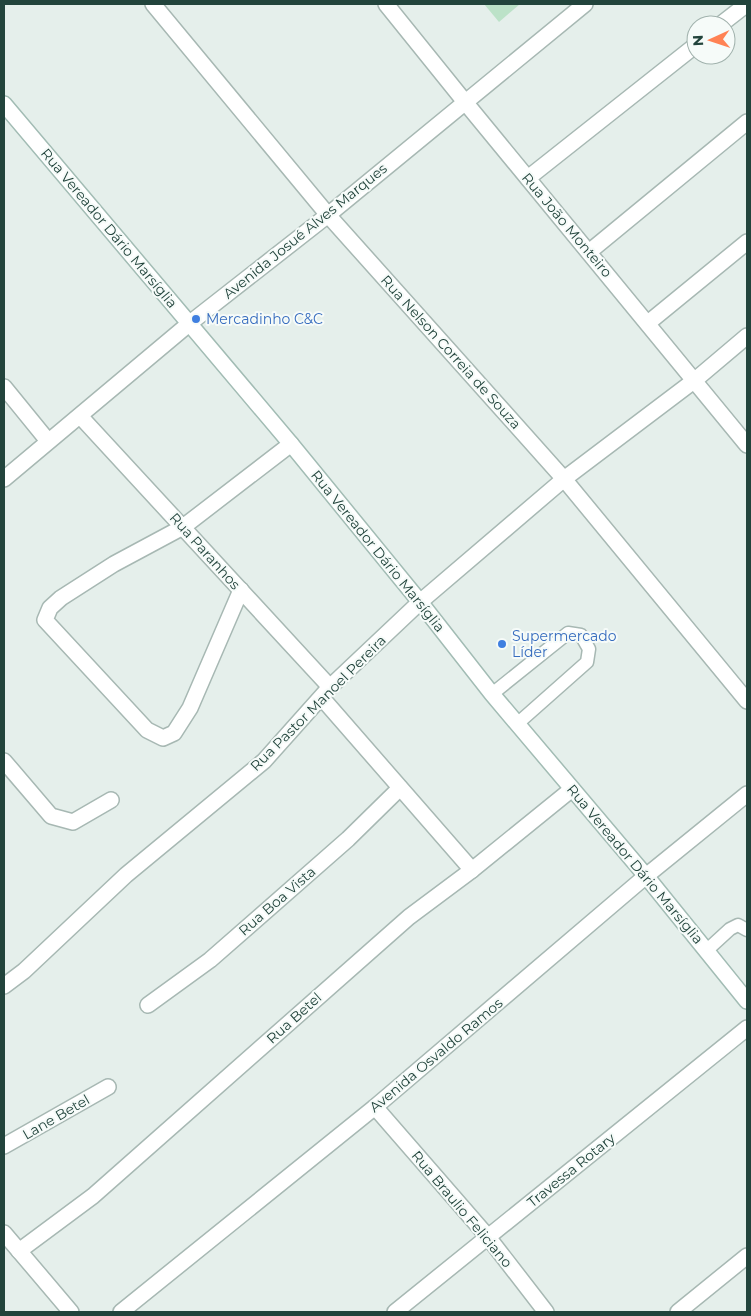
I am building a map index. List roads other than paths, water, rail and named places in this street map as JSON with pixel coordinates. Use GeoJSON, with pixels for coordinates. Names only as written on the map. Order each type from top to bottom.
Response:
{"type":"FeatureCollection","features":[{"type":"Feature","properties":{"kind":"street","name":"Rua Nelson Correia de Souza"},"geometry":{"type":"LineString","coordinates":[[153,4],[328,215],[564,479],[747,701]]}},
{"type":"Feature","properties":{"kind":"street","name":"Rua João Monteiro"},"geometry":{"type":"LineString","coordinates":[[386,4],[747,445]]}},
{"type":"Feature","properties":{"kind":"street","name":"Avenida Josué Alves Marques"},"geometry":{"type":"LineString","coordinates":[[4,479],[190,323],[328,215],[585,4]]}},
{"type":"Feature","properties":{"kind":"street"},"geometry":{"type":"LineString","coordinates":[[733,15],[747,4]]}},
{"type":"Feature","properties":{"kind":"street"},"geometry":{"type":"LineString","coordinates":[[528,178],[686,53]]}},
{"type":"Feature","properties":{"kind":"street","name":"Rua Vereador Dário Marsíglia"},"geometry":{"type":"LineString","coordinates":[[4,104],[291,444],[420,602],[492,694],[646,876],[747,1001]]}},
{"type":"Feature","properties":{"kind":"street"},"geometry":{"type":"LineString","coordinates":[[589,252],[747,122]]}},
{"type":"Feature","properties":{"kind":"street"},"geometry":{"type":"LineString","coordinates":[[648,323],[747,242]]}},
{"type":"Feature","properties":{"kind":"street","name":"Rua Pastor Manoel Pereira"},"geometry":{"type":"LineString","coordinates":[[4,986],[24,971],[126,875],[264,761],[326,692],[420,602],[564,479],[695,380],[747,336]]}},
{"type":"Feature","properties":{"kind":"street"},"geometry":{"type":"LineString","coordinates":[[4,387],[48,441]]}},
{"type":"Feature","properties":{"kind":"street","name":"Rua Paranhos"},"geometry":{"type":"LineString","coordinates":[[80,416],[241,590],[326,692],[400,788],[472,870]]}},
{"type":"Feature","properties":{"kind":"street"},"geometry":{"type":"LineString","coordinates":[[241,590],[190,708],[174,733],[163,738],[147,730],[45,620],[50,608],[61,598],[114,564],[183,527],[291,444]]}},
{"type":"Feature","properties":{"kind":"street"},"geometry":{"type":"LineString","coordinates":[[4,761],[51,816],[73,822],[111,800]]}},
{"type":"Feature","properties":{"kind":"street","name":"Rua Boa Vista"},"geometry":{"type":"LineString","coordinates":[[148,1005],[210,960],[348,839],[400,788]]}},
{"type":"Feature","properties":{"kind":"street","name":"Rua Betel"},"geometry":{"type":"LineString","coordinates":[[19,1251],[94,1196],[409,917],[472,870],[572,789]]}},
{"type":"Feature","properties":{"kind":"street","name":"Avenida Osvaldo Ramos"},"geometry":{"type":"LineString","coordinates":[[121,1312],[375,1107],[646,876],[747,794]]}},
{"type":"Feature","properties":{"kind":"street","name":"Travessa Rotary"},"geometry":{"type":"LineString","coordinates":[[395,1312],[747,1028]]}},
{"type":"Feature","properties":{"kind":"street","name":"Lane Betel"},"geometry":{"type":"LineString","coordinates":[[4,1146],[108,1087]]}},
{"type":"Feature","properties":{"kind":"street","name":"Rua Braulio Feliciano"},"geometry":{"type":"LineString","coordinates":[[375,1107],[488,1237],[546,1312]]}},
{"type":"Feature","properties":{"kind":"street"},"geometry":{"type":"LineString","coordinates":[[4,1233],[71,1312]]}},
{"type":"Feature","properties":{"kind":"street"},"geometry":{"type":"LineString","coordinates":[[678,1312],[747,1256]]}},
{"type":"Feature","properties":{"kind":"lane"},"geometry":{"type":"LineString","coordinates":[[492,694],[568,633],[580,635],[590,649],[588,662],[517,724]]}},
{"type":"Feature","properties":{"kind":"lane"},"geometry":{"type":"LineString","coordinates":[[706,950],[730,929],[738,925],[747,930]]}},
{"type":"Feature","properties":{"kind":"place","name":"Mercadinho C&C"},"geometry":{"type":"Point","coordinates":[196,319]}},
{"type":"Feature","properties":{"kind":"place","name":"Supermercado Líder"},"geometry":{"type":"Point","coordinates":[502,644]}}]}
